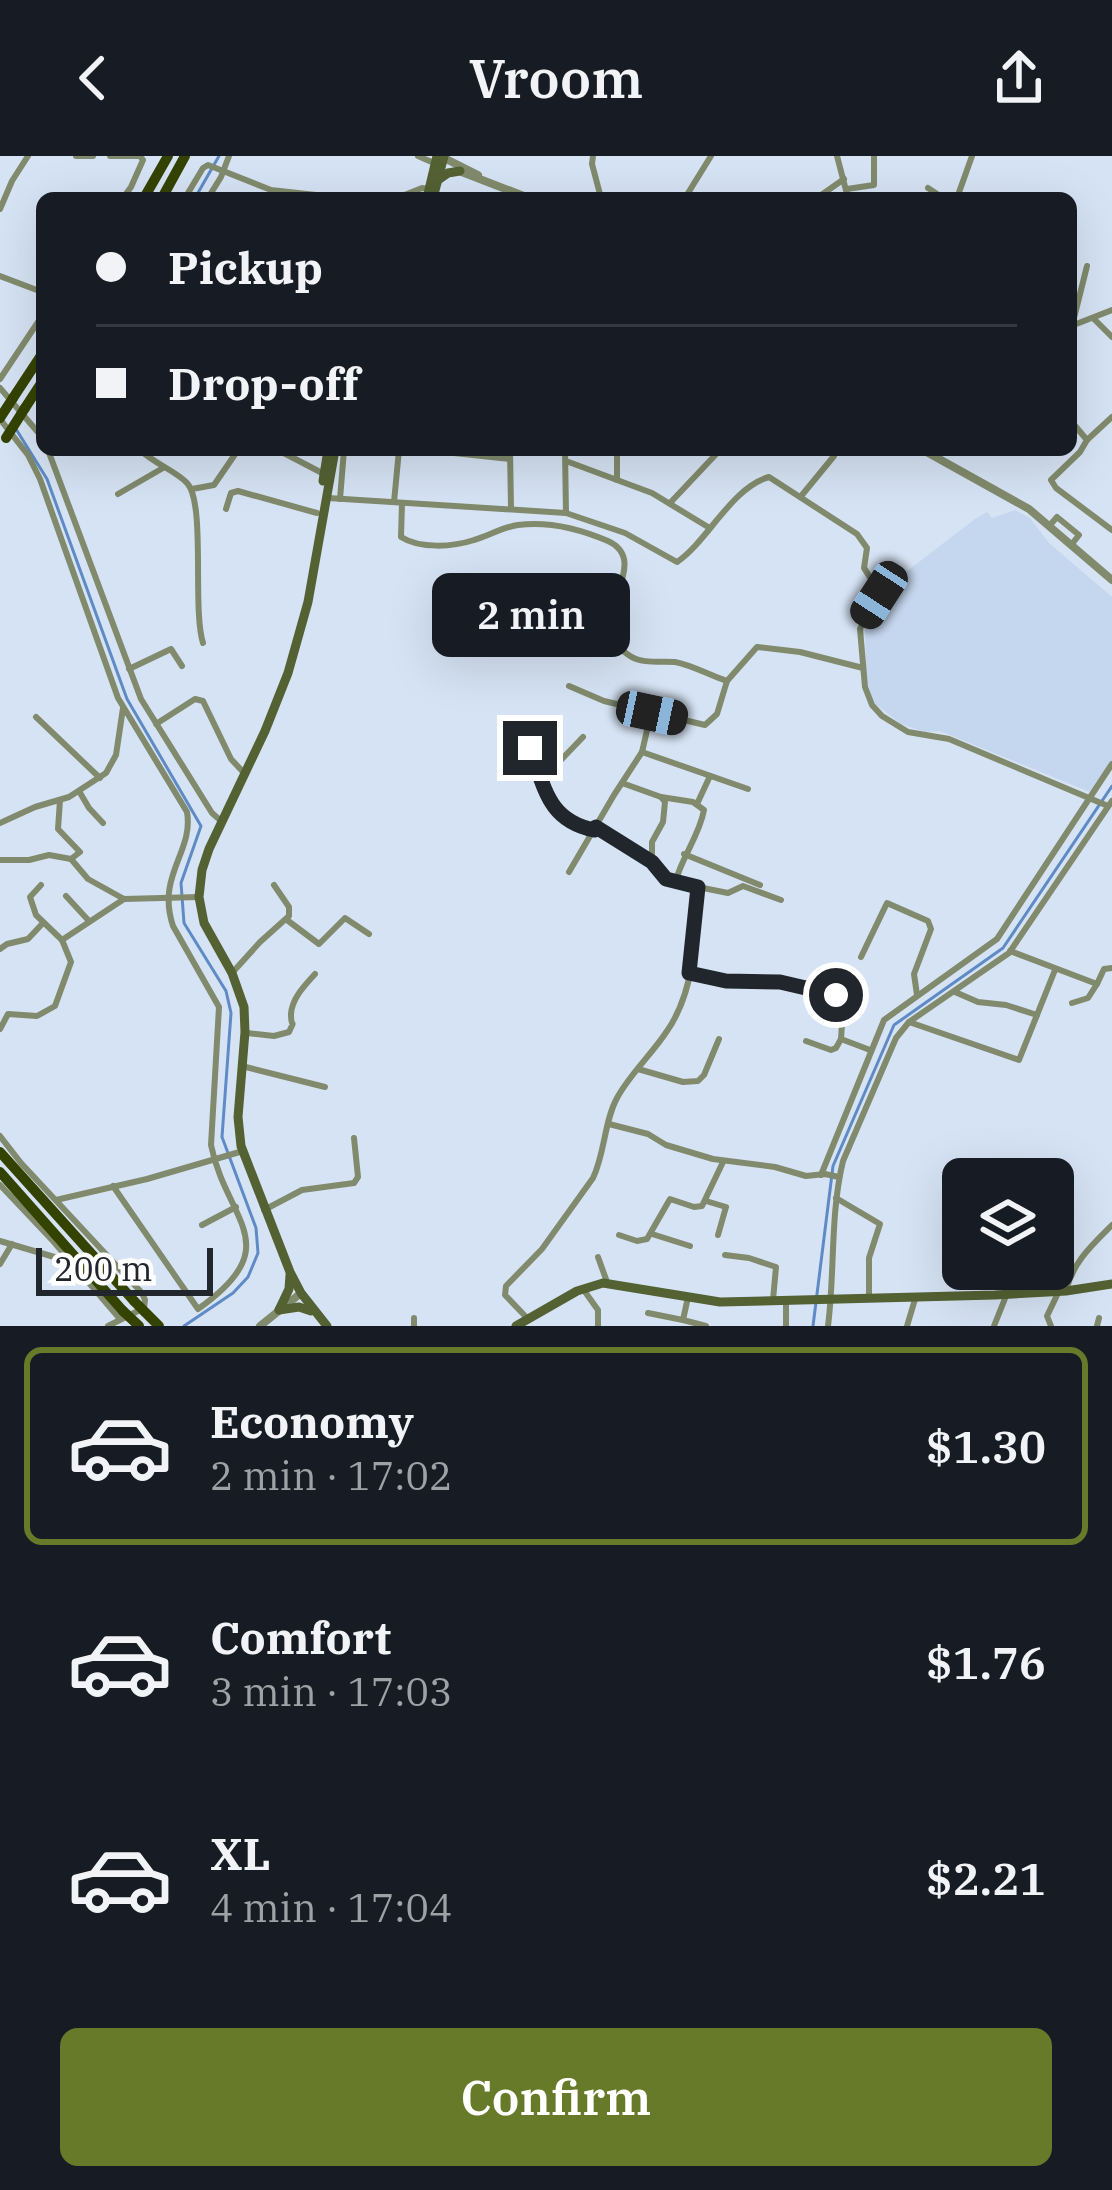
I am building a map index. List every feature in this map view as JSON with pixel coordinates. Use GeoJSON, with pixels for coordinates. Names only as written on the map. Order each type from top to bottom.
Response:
{"type":"FeatureCollection","features":[{"type":"Feature","properties":{"kind":"main road"},"geometry":{"type":"LineString","coordinates":[[149,192],[168,156]]}},
{"type":"Feature","properties":{"kind":"main road"},"geometry":{"type":"LineString","coordinates":[[166,192],[185,156]]}},
{"type":"Feature","properties":{"kind":"main road"},"geometry":{"type":"LineString","coordinates":[[431,192],[440,159]]}},
{"type":"Feature","properties":{"kind":"main road"},"geometry":{"type":"LineString","coordinates":[[431,192],[460,164]]}},
{"type":"Feature","properties":{"kind":"main road"},"geometry":{"type":"LineString","coordinates":[[0,419],[36,363]]}},
{"type":"Feature","properties":{"kind":"main road"},"geometry":{"type":"LineString","coordinates":[[3,442],[36,391]]}},
{"type":"Feature","properties":{"kind":"main road"},"geometry":{"type":"LineString","coordinates":[[327,1326],[290,1272],[238,1152],[245,1033],[242,999],[194,897],[221,821],[284,686],[314,571],[329,456]]}},
{"type":"Feature","properties":{"kind":"main road"},"geometry":{"type":"LineString","coordinates":[[304,611],[330,456]]}},
{"type":"Feature","properties":{"kind":"main road"},"geometry":{"type":"LineString","coordinates":[[0,1152],[155,1326]]}},
{"type":"Feature","properties":{"kind":"main road"},"geometry":{"type":"LineString","coordinates":[[0,1172],[122,1315],[139,1326]]}},
{"type":"Feature","properties":{"kind":"main road"},"geometry":{"type":"LineString","coordinates":[[279,1310],[290,1286],[290,1272]]}},
{"type":"Feature","properties":{"kind":"main road"},"geometry":{"type":"LineString","coordinates":[[516,1326],[583,1289],[607,1283],[720,1302],[1029,1293],[1112,1284]]}},
{"type":"Feature","properties":{"kind":"main road"},"geometry":{"type":"LineString","coordinates":[[279,1310],[299,1307],[316,1313]]}},
{"type":"Feature","properties":{"kind":"street"},"geometry":{"type":"LineString","coordinates":[[0,209],[28,156]]}},
{"type":"Feature","properties":{"kind":"street"},"geometry":{"type":"LineString","coordinates":[[76,156],[93,156]]}},
{"type":"Feature","properties":{"kind":"street"},"geometry":{"type":"LineString","coordinates":[[110,156],[143,159],[127,192]]}},
{"type":"Feature","properties":{"kind":"street"},"geometry":{"type":"LineString","coordinates":[[210,192],[218,167],[229,156]]}},
{"type":"Feature","properties":{"kind":"street"},"geometry":{"type":"LineString","coordinates":[[418,156],[460,164],[516,192]]}},
{"type":"Feature","properties":{"kind":"street"},"geometry":{"type":"LineString","coordinates":[[593,156],[599,192]]}},
{"type":"Feature","properties":{"kind":"street"},"geometry":{"type":"LineString","coordinates":[[689,192],[711,156]]}},
{"type":"Feature","properties":{"kind":"street"},"geometry":{"type":"LineString","coordinates":[[837,156],[847,189],[874,185],[874,156]]}},
{"type":"Feature","properties":{"kind":"street"},"geometry":{"type":"LineString","coordinates":[[960,192],[972,156]]}},
{"type":"Feature","properties":{"kind":"street"},"geometry":{"type":"LineString","coordinates":[[189,192],[203,168],[218,167],[282,192]]}},
{"type":"Feature","properties":{"kind":"street"},"geometry":{"type":"LineString","coordinates":[[928,188],[934,192]]}},
{"type":"Feature","properties":{"kind":"street"},"geometry":{"type":"LineString","coordinates":[[1077,304],[1087,266]]}},
{"type":"Feature","properties":{"kind":"street"},"geometry":{"type":"LineString","coordinates":[[0,276],[36,290]]}},
{"type":"Feature","properties":{"kind":"street"},"geometry":{"type":"LineString","coordinates":[[1077,324],[1112,310]]}},
{"type":"Feature","properties":{"kind":"street"},"geometry":{"type":"LineString","coordinates":[[1094,319],[1112,337]]}},
{"type":"Feature","properties":{"kind":"street"},"geometry":{"type":"LineString","coordinates":[[0,379],[36,325]]}},
{"type":"Feature","properties":{"kind":"street"},"geometry":{"type":"LineString","coordinates":[[0,388],[36,430]]}},
{"type":"Feature","properties":{"kind":"street"},"geometry":{"type":"LineString","coordinates":[[1077,451],[1112,417]]}},
{"type":"Feature","properties":{"kind":"street"},"geometry":{"type":"LineString","coordinates":[[0,419],[40,479],[122,702],[187,812],[188,831],[171,874],[173,926],[219,1007],[211,1122],[218,1160],[244,1228],[244,1261],[232,1282],[198,1309],[113,1186]]}},
{"type":"Feature","properties":{"kind":"street"},"geometry":{"type":"LineString","coordinates":[[1077,428],[1087,440]]}},
{"type":"Feature","properties":{"kind":"street"},"geometry":{"type":"LineString","coordinates":[[51,456],[139,700],[221,821]]}},
{"type":"Feature","properties":{"kind":"street"},"geometry":{"type":"LineString","coordinates":[[148,456],[192,489],[197,620],[203,644]]}},
{"type":"Feature","properties":{"kind":"street"},"geometry":{"type":"LineString","coordinates":[[192,489],[214,484],[234,456]]}},
{"type":"Feature","properties":{"kind":"street"},"geometry":{"type":"LineString","coordinates":[[290,456],[324,474]]}},
{"type":"Feature","properties":{"kind":"street"},"geometry":{"type":"LineString","coordinates":[[340,499],[344,456]]}},
{"type":"Feature","properties":{"kind":"street"},"geometry":{"type":"LineString","coordinates":[[399,456],[401,537],[438,545],[470,542],[527,524],[564,525],[610,542],[620,551],[625,566],[610,626],[621,648],[636,659],[682,663],[728,681]]}},
{"type":"Feature","properties":{"kind":"street"},"geometry":{"type":"LineString","coordinates":[[510,456],[511,508]]}},
{"type":"Feature","properties":{"kind":"street"},"geometry":{"type":"LineString","coordinates":[[566,456],[566,513]]}},
{"type":"Feature","properties":{"kind":"street"},"geometry":{"type":"LineString","coordinates":[[617,456],[617,480]]}},
{"type":"Feature","properties":{"kind":"street"},"geometry":{"type":"LineString","coordinates":[[670,503],[714,456]]}},
{"type":"Feature","properties":{"kind":"street"},"geometry":{"type":"LineString","coordinates":[[802,496],[834,456]]}},
{"type":"Feature","properties":{"kind":"street"},"geometry":{"type":"LineString","coordinates":[[933,456],[1013,498],[1112,580]]}},
{"type":"Feature","properties":{"kind":"street"},"geometry":{"type":"LineString","coordinates":[[1073,456],[1051,480],[1112,530]]}},
{"type":"Feature","properties":{"kind":"street"},"geometry":{"type":"LineString","coordinates":[[566,461],[670,503],[708,527]]}},
{"type":"Feature","properties":{"kind":"street"},"geometry":{"type":"LineString","coordinates":[[118,494],[163,468]]}},
{"type":"Feature","properties":{"kind":"street"},"geometry":{"type":"LineString","coordinates":[[226,509],[231,493],[238,491],[321,501],[566,513],[625,533],[677,562],[754,482],[772,478],[856,534],[867,548],[864,568],[879,591],[860,627],[863,668],[872,705],[882,716],[901,729],[950,739],[1110,804],[1010,951],[909,1022],[892,1045],[838,1177],[828,1326]]}},
{"type":"Feature","properties":{"kind":"street"},"geometry":{"type":"LineString","coordinates":[[568,686],[604,701],[707,724],[716,714],[728,681],[753,649],[764,646],[800,652],[863,668]]}},
{"type":"Feature","properties":{"kind":"street"},"geometry":{"type":"LineString","coordinates":[[129,669],[171,649],[182,666]]}},
{"type":"Feature","properties":{"kind":"street"},"geometry":{"type":"LineString","coordinates":[[155,724],[195,699],[203,701],[231,759],[244,772]]}},
{"type":"Feature","properties":{"kind":"street"},"geometry":{"type":"LineString","coordinates":[[122,702],[139,700]]}},
{"type":"Feature","properties":{"kind":"street"},"geometry":{"type":"LineString","coordinates":[[0,823],[60,800],[100,778],[116,755],[122,702]]}},
{"type":"Feature","properties":{"kind":"street"},"geometry":{"type":"LineString","coordinates":[[569,872],[642,752],[652,713]]}},
{"type":"Feature","properties":{"kind":"street"},"geometry":{"type":"LineString","coordinates":[[36,717],[100,778]]}},
{"type":"Feature","properties":{"kind":"street"},"geometry":{"type":"LineString","coordinates":[[544,784],[583,737]]}},
{"type":"Feature","properties":{"kind":"street"},"geometry":{"type":"LineString","coordinates":[[530,748],[551,803],[574,824],[595,828],[652,862],[664,878],[675,883],[728,892],[743,886],[781,899]]}},
{"type":"Feature","properties":{"kind":"street"},"geometry":{"type":"LineString","coordinates":[[642,752],[748,789]]}},
{"type":"Feature","properties":{"kind":"street"},"geometry":{"type":"LineString","coordinates":[[823,1174],[887,1015],[1000,935],[1112,764]]}},
{"type":"Feature","properties":{"kind":"street"},"geometry":{"type":"LineString","coordinates":[[697,804],[710,776]]}},
{"type":"Feature","properties":{"kind":"street"},"geometry":{"type":"LineString","coordinates":[[622,783],[704,810],[675,883]]}},
{"type":"Feature","properties":{"kind":"street"},"geometry":{"type":"LineString","coordinates":[[79,791],[103,823]]}},
{"type":"Feature","properties":{"kind":"street"},"geometry":{"type":"LineString","coordinates":[[652,862],[652,842],[663,822],[662,797]]}},
{"type":"Feature","properties":{"kind":"street"},"geometry":{"type":"LineString","coordinates":[[60,800],[58,829],[80,851],[71,859]]}},
{"type":"Feature","properties":{"kind":"street"},"geometry":{"type":"LineString","coordinates":[[684,854],[760,885]]}},
{"type":"Feature","properties":{"kind":"street"},"geometry":{"type":"LineString","coordinates":[[1,862],[45,855],[71,859],[88,878],[124,899],[194,897]]}},
{"type":"Feature","properties":{"kind":"street"},"geometry":{"type":"LineString","coordinates":[[0,1029],[8,1014],[37,1016],[55,1006],[71,962],[62,940],[35,915],[30,900],[41,885]]}},
{"type":"Feature","properties":{"kind":"street"},"geometry":{"type":"LineString","coordinates":[[232,973],[287,920],[289,907],[274,885]]}},
{"type":"Feature","properties":{"kind":"street"},"geometry":{"type":"LineString","coordinates":[[528,1319],[505,1295],[505,1289],[542,1249],[590,1183],[616,1100],[673,1023],[689,973],[698,887]]}},
{"type":"Feature","properties":{"kind":"street"},"geometry":{"type":"LineString","coordinates":[[66,896],[89,922]]}},
{"type":"Feature","properties":{"kind":"street"},"geometry":{"type":"LineString","coordinates":[[62,940],[124,899]]}},
{"type":"Feature","properties":{"kind":"street"},"geometry":{"type":"LineString","coordinates":[[861,957],[885,904],[928,921],[932,927],[914,980],[917,995]]}},
{"type":"Feature","properties":{"kind":"street"},"geometry":{"type":"LineString","coordinates":[[287,920],[319,944],[345,918],[369,934]]}},
{"type":"Feature","properties":{"kind":"street"},"geometry":{"type":"LineString","coordinates":[[0,949],[28,940],[44,923]]}},
{"type":"Feature","properties":{"kind":"street"},"geometry":{"type":"LineString","coordinates":[[1010,951],[1097,984]]}},
{"type":"Feature","properties":{"kind":"street"},"geometry":{"type":"LineString","coordinates":[[1072,1003],[1088,998],[1104,969],[1112,968]]}},
{"type":"Feature","properties":{"kind":"street"},"geometry":{"type":"LineString","coordinates":[[909,1022],[1019,1060],[1055,970]]}},
{"type":"Feature","properties":{"kind":"street"},"geometry":{"type":"LineString","coordinates":[[689,973],[726,981],[780,982],[836,995]]}},
{"type":"Feature","properties":{"kind":"street"},"geometry":{"type":"LineString","coordinates":[[245,1033],[274,1036],[289,1032],[294,1002],[315,974]]}},
{"type":"Feature","properties":{"kind":"street"},"geometry":{"type":"LineString","coordinates":[[914,980],[931,986]]}},
{"type":"Feature","properties":{"kind":"street"},"geometry":{"type":"LineString","coordinates":[[955,992],[970,1000],[1037,1015]]}},
{"type":"Feature","properties":{"kind":"street"},"geometry":{"type":"LineString","coordinates":[[806,1041],[831,1050],[841,1039],[842,1024],[814,1016]]}},
{"type":"Feature","properties":{"kind":"street"},"geometry":{"type":"LineString","coordinates":[[638,1069],[697,1082],[719,1039]]}},
{"type":"Feature","properties":{"kind":"street"},"geometry":{"type":"LineString","coordinates":[[841,1039],[870,1050]]}},
{"type":"Feature","properties":{"kind":"street"},"geometry":{"type":"LineString","coordinates":[[242,1066],[325,1087]]}},
{"type":"Feature","properties":{"kind":"street"},"geometry":{"type":"LineString","coordinates":[[609,1124],[723,1162],[838,1177]]}},
{"type":"Feature","properties":{"kind":"street"},"geometry":{"type":"LineString","coordinates":[[0,1136],[142,1293],[145,1305],[137,1305],[108,1326]]}},
{"type":"Feature","properties":{"kind":"street"},"geometry":{"type":"LineString","coordinates":[[264,1210],[302,1190],[354,1183],[358,1177],[354,1138]]}},
{"type":"Feature","properties":{"kind":"street"},"geometry":{"type":"LineString","coordinates":[[56,1200],[238,1152]]}},
{"type":"Feature","properties":{"kind":"street"},"geometry":{"type":"LineString","coordinates":[[619,1235],[645,1240],[670,1199],[698,1208],[706,1201],[723,1162]]}},
{"type":"Feature","properties":{"kind":"street"},"geometry":{"type":"LineString","coordinates":[[0,1185],[122,1315]]}},
{"type":"Feature","properties":{"kind":"street"},"geometry":{"type":"LineString","coordinates":[[836,1198],[880,1224],[869,1258],[869,1298]]}},
{"type":"Feature","properties":{"kind":"street"},"geometry":{"type":"LineString","coordinates":[[706,1201],[725,1208],[718,1235]]}},
{"type":"Feature","properties":{"kind":"street"},"geometry":{"type":"LineString","coordinates":[[202,1225],[236,1207]]}},
{"type":"Feature","properties":{"kind":"street"},"geometry":{"type":"LineString","coordinates":[[1051,1326],[1047,1316],[1070,1273],[1112,1225]]}},
{"type":"Feature","properties":{"kind":"street"},"geometry":{"type":"LineString","coordinates":[[652,1234],[690,1246]]}},
{"type":"Feature","properties":{"kind":"street"},"geometry":{"type":"LineString","coordinates":[[0,1241],[72,1262]]}},
{"type":"Feature","properties":{"kind":"street"},"geometry":{"type":"LineString","coordinates":[[0,1264],[12,1244]]}},
{"type":"Feature","properties":{"kind":"street"},"geometry":{"type":"LineString","coordinates":[[725,1255],[776,1267],[773,1300]]}},
{"type":"Feature","properties":{"kind":"street"},"geometry":{"type":"LineString","coordinates":[[598,1257],[607,1283]]}},
{"type":"Feature","properties":{"kind":"street"},"geometry":{"type":"LineString","coordinates":[[583,1289],[598,1310],[598,1326]]}},
{"type":"Feature","properties":{"kind":"street"},"geometry":{"type":"LineString","coordinates":[[260,1326],[301,1293]]}},
{"type":"Feature","properties":{"kind":"street"},"geometry":{"type":"LineString","coordinates":[[994,1326],[1007,1294]]}},
{"type":"Feature","properties":{"kind":"street"},"geometry":{"type":"LineString","coordinates":[[907,1326],[916,1296]]}},
{"type":"Feature","properties":{"kind":"street"},"geometry":{"type":"LineString","coordinates":[[683,1320],[688,1297]]}},
{"type":"Feature","properties":{"kind":"street"},"geometry":{"type":"LineString","coordinates":[[786,1300],[786,1326]]}},
{"type":"Feature","properties":{"kind":"street"},"geometry":{"type":"LineString","coordinates":[[647,1313],[706,1326]]}},
{"type":"Feature","properties":{"kind":"shaded area"},"geometry":{"type":"Polygon","coordinates":[[[1015,510],[1030,518],[1049,543],[1112,597],[1112,762],[1090,792],[940,731],[925,732],[901,724],[873,702],[866,678],[865,623],[889,585],[975,519],[987,512],[992,518],[1015,510]]]}},
{"type":"Feature","properties":{"kind":"waterway"},"geometry":{"type":"LineString","coordinates":[[198,192],[219,156]]}},
{"type":"Feature","properties":{"kind":"waterway"},"geometry":{"type":"LineString","coordinates":[[16,429],[47,479],[127,699],[201,826],[181,883],[184,923],[226,991],[231,1013],[222,1137],[256,1228],[258,1253],[248,1277],[233,1293],[184,1326]]}},
{"type":"Feature","properties":{"kind":"waterway"},"geometry":{"type":"LineString","coordinates":[[813,1326],[833,1166],[894,1025],[1003,948],[1112,786]]}},
{"type":"Feature","properties":{"kind":"route"},"geometry":{"type":"LineString","coordinates":[[530,748],[558,813],[620,841],[652,862],[666,879],[698,887],[689,973],[726,981],[780,982],[836,995]]}}]}
